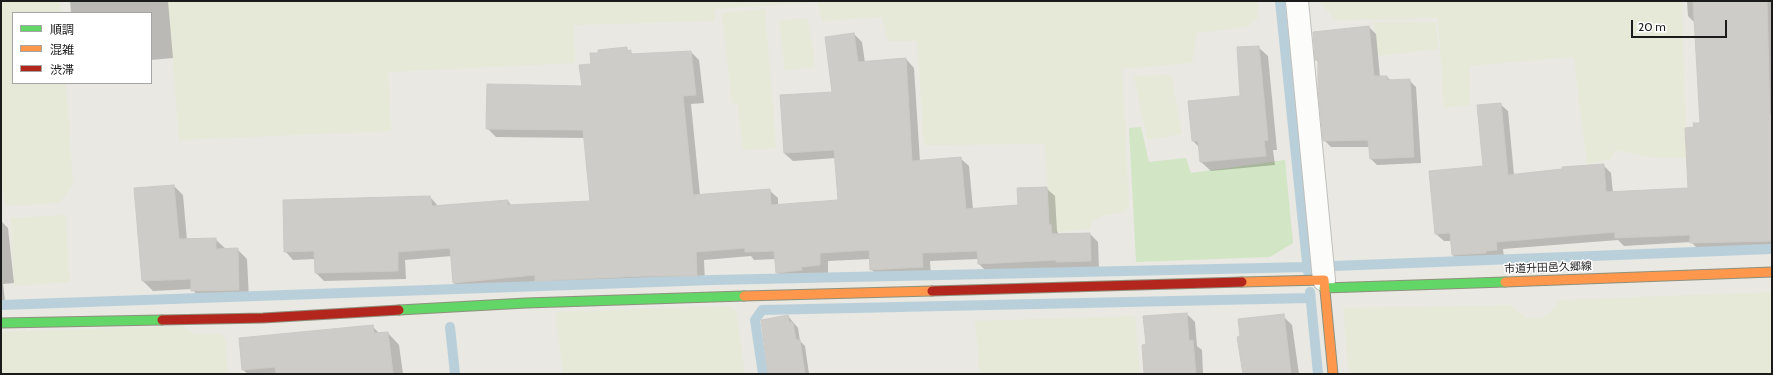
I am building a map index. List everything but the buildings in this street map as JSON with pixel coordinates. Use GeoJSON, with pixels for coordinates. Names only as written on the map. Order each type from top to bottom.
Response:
{"type":"FeatureCollection","features":[{"type":"Feature","properties":{"kind":"street"},"geometry":{"type":"LineString","coordinates":[[1297,1],[1321,276],[1333,374]]}},
{"type":"Feature","properties":{"kind":"street","name":"市道升田邑久郷線"},"geometry":{"type":"LineString","coordinates":[[1,323],[263,318],[526,303],[740,296],[1298,282],[1321,276],[1772,272]]}},
{"type":"Feature","properties":{"kind":"green space"},"geometry":{"type":"Polygon","coordinates":[[[1,1],[60,1],[61,12],[12,12],[12,84],[66,84],[73,185],[59,203],[5,206],[1,172],[1,1]]]}},
{"type":"Feature","properties":{"kind":"green space"},"geometry":{"type":"Polygon","coordinates":[[[168,1],[1257,1],[1258,8],[1257,19],[1247,27],[1197,33],[1192,63],[1122,69],[1129,207],[1123,212],[1101,216],[1092,222],[1090,229],[1050,233],[1045,144],[924,145],[917,41],[888,41],[882,17],[822,21],[818,2],[714,9],[715,21],[574,25],[575,63],[388,72],[391,131],[179,140],[168,1]]]}},
{"type":"Feature","properties":{"kind":"green space"},"geometry":{"type":"Polygon","coordinates":[[[1319,1],[1682,1],[1686,158],[1655,158],[1615,150],[1611,159],[1587,164],[1574,57],[1469,66],[1470,105],[1444,108],[1438,18],[1336,20],[1319,1]]]}},
{"type":"Feature","properties":{"kind":"green space"},"geometry":{"type":"Polygon","coordinates":[[[765,9],[776,148],[743,150],[738,103],[732,103],[722,13],[765,9]]]}},
{"type":"Feature","properties":{"kind":"green space"},"geometry":{"type":"Polygon","coordinates":[[[808,18],[815,67],[785,71],[779,21],[808,18]]]}},
{"type":"Feature","properties":{"kind":"green space"},"geometry":{"type":"Polygon","coordinates":[[[1374,22],[1436,22],[1438,49],[1378,56],[1374,22]]]}},
{"type":"Feature","properties":{"kind":"green space"},"geometry":{"type":"Polygon","coordinates":[[[1171,75],[1182,134],[1147,140],[1134,76],[1171,75]]]}},
{"type":"Feature","properties":{"kind":"green space"},"geometry":{"type":"Polygon","coordinates":[[[1141,127],[1149,162],[1186,158],[1191,173],[1285,160],[1293,243],[1270,257],[1136,262],[1129,128],[1141,127]]]}},
{"type":"Feature","properties":{"kind":"green space"},"geometry":{"type":"Polygon","coordinates":[[[66,215],[69,282],[14,286],[11,218],[66,215]]]}},
{"type":"Feature","properties":{"kind":"green space"},"geometry":{"type":"Polygon","coordinates":[[[1772,292],[1772,374],[1349,374],[1343,308],[1510,305],[1526,318],[1542,318],[1551,311],[1560,300],[1772,292]]]}},
{"type":"Feature","properties":{"kind":"green space"},"geometry":{"type":"Polygon","coordinates":[[[727,306],[736,311],[745,374],[563,374],[555,312],[727,306]]]}},
{"type":"Feature","properties":{"kind":"green space"},"geometry":{"type":"Polygon","coordinates":[[[1135,316],[1140,374],[980,374],[975,321],[1135,316]]]}},
{"type":"Feature","properties":{"kind":"green space"},"geometry":{"type":"Polygon","coordinates":[[[183,326],[194,334],[221,334],[225,339],[228,374],[1,374],[1,332],[183,326]]]}},
{"type":"Feature","properties":{"kind":"waterway"},"geometry":{"type":"LineString","coordinates":[[1280,1],[1308,272]]}},
{"type":"Feature","properties":{"kind":"waterway"},"geometry":{"type":"LineString","coordinates":[[1,305],[713,280],[1308,267],[1772,249]]}},
{"type":"Feature","properties":{"kind":"waterway"},"geometry":{"type":"LineString","coordinates":[[1310,292],[1318,374]]}},
{"type":"Feature","properties":{"kind":"waterway"},"geometry":{"type":"LineString","coordinates":[[763,374],[755,320],[762,310],[1310,298]]}},
{"type":"Feature","properties":{"kind":"waterway"},"geometry":{"type":"LineString","coordinates":[[450,327],[455,374]]}},
{"type":"Feature","properties":{"kind":"traffic: fast"},"geometry":{"type":"LineString","coordinates":[[1324,288],[1505,282]]}},
{"type":"Feature","properties":{"kind":"traffic: fast"},"geometry":{"type":"LineString","coordinates":[[399,310],[526,303],[744,296]]}},
{"type":"Feature","properties":{"kind":"traffic: fast"},"geometry":{"type":"LineString","coordinates":[[1,323],[162,320]]}},
{"type":"Feature","properties":{"kind":"traffic: slow"},"geometry":{"type":"LineString","coordinates":[[1505,282],[1772,272]]}},
{"type":"Feature","properties":{"kind":"traffic: slow"},"geometry":{"type":"LineString","coordinates":[[1242,282],[1324,280],[1333,374]]}},
{"type":"Feature","properties":{"kind":"traffic: slow"},"geometry":{"type":"LineString","coordinates":[[744,296],[932,291]]}},
{"type":"Feature","properties":{"kind":"traffic: jam"},"geometry":{"type":"LineString","coordinates":[[932,291],[1242,282]]}},
{"type":"Feature","properties":{"kind":"traffic: jam"},"geometry":{"type":"LineString","coordinates":[[162,320],[263,318],[399,310]]}}]}
